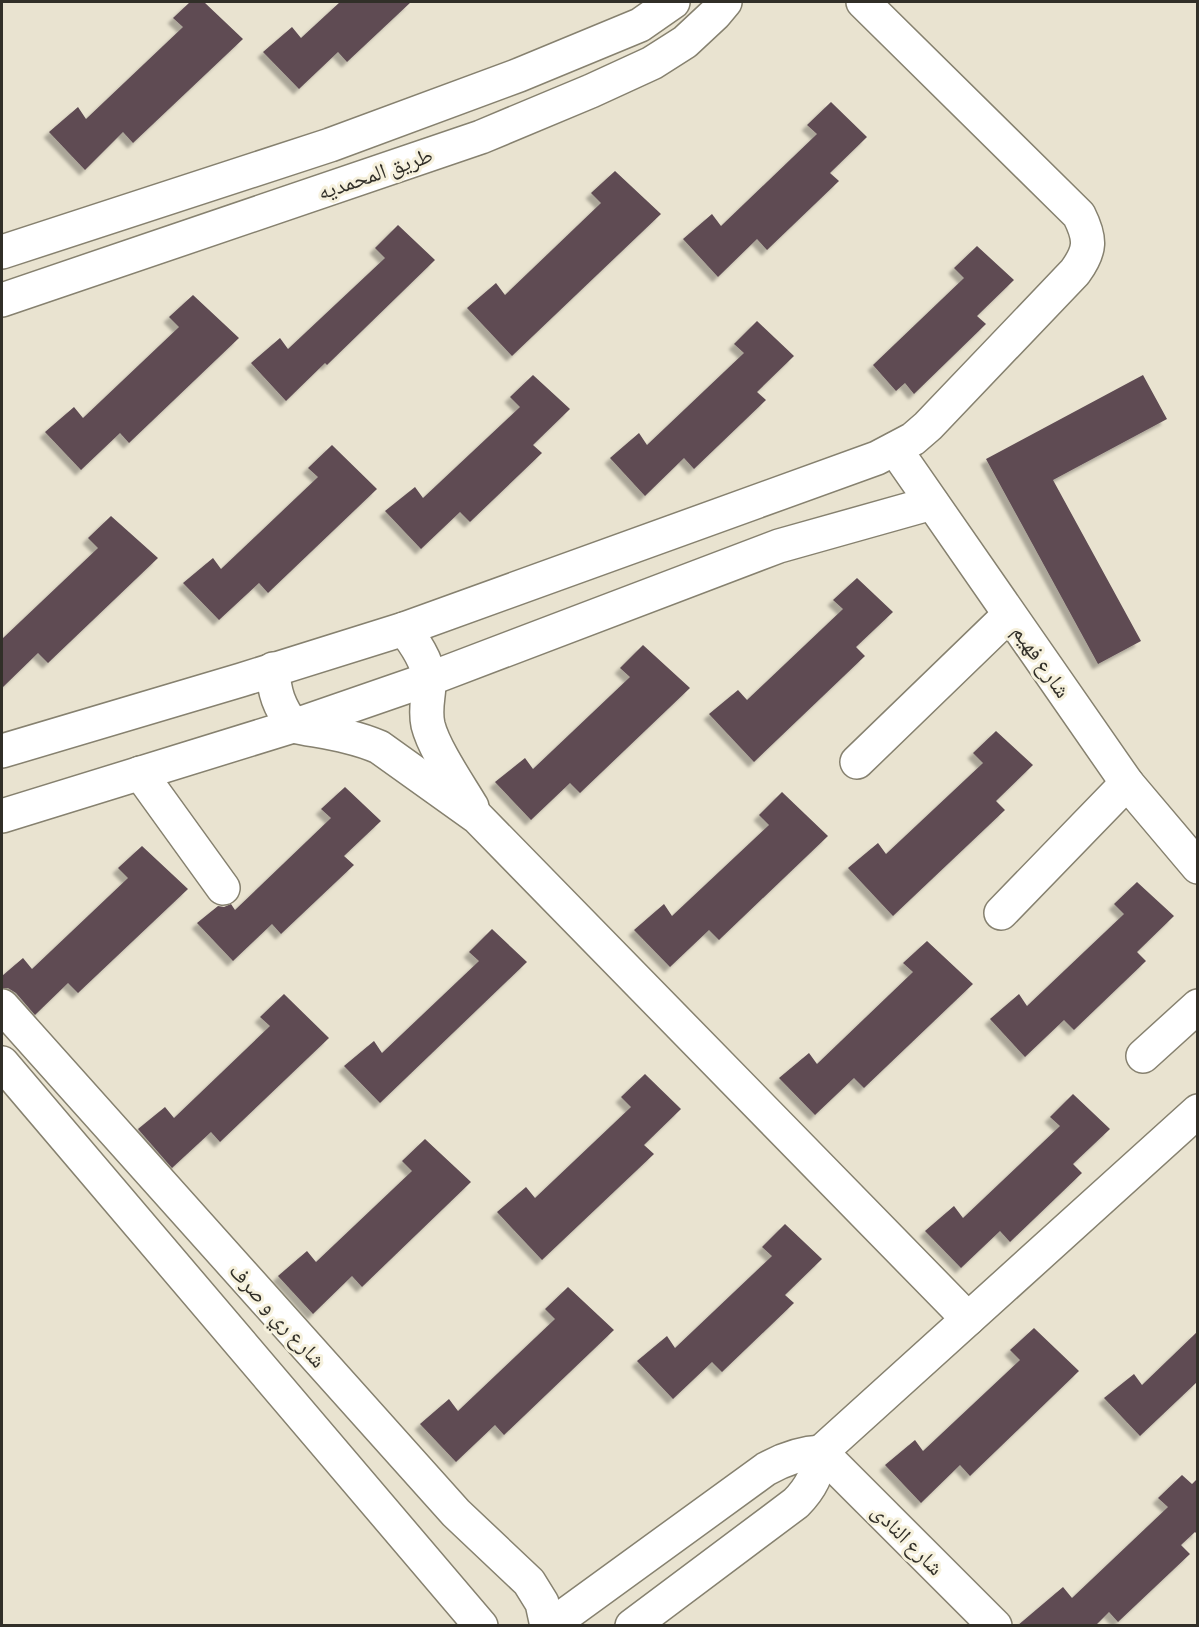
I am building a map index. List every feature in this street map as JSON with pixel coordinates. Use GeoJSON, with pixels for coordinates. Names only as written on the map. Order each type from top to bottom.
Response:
{"type":"FeatureCollection","features":[{"type":"Feature","properties":{"kind":"street","name":"طريق المحمديه"},"geometry":{"type":"LineString","coordinates":[[2,252],[330,145],[508,79],[640,25],[673,2]]}},
{"type":"Feature","properties":{"kind":"street","name":"طريق المحمديه"},"geometry":{"type":"LineString","coordinates":[[2,300],[481,137],[652,63],[685,42],[725,2]]}},
{"type":"Feature","properties":{"kind":"street"},"geometry":{"type":"LineString","coordinates":[[2,751],[404,628],[861,464],[913,439],[934,420],[1075,272],[1084,260],[1088,244],[1086,229],[1079,215],[863,2]]}},
{"type":"Feature","properties":{"kind":"street","name":"شارع فهيم"},"geometry":{"type":"LineString","coordinates":[[895,449],[1127,783],[1197,867]]}},
{"type":"Feature","properties":{"kind":"street"},"geometry":{"type":"LineString","coordinates":[[2,816],[293,726],[429,679],[779,546],[932,503]]}},
{"type":"Feature","properties":{"kind":"street"},"geometry":{"type":"LineString","coordinates":[[857,762],[1009,615]]}},
{"type":"Feature","properties":{"kind":"street"},"geometry":{"type":"LineString","coordinates":[[404,628],[420,652],[429,679],[426,711],[431,736],[477,817]]}},
{"type":"Feature","properties":{"kind":"street"},"geometry":{"type":"LineString","coordinates":[[273,669],[277,700],[293,726],[350,737],[379,747],[477,817],[968,1319]]}},
{"type":"Feature","properties":{"kind":"street"},"geometry":{"type":"LineString","coordinates":[[140,773],[223,888]]}},
{"type":"Feature","properties":{"kind":"street"},"geometry":{"type":"LineString","coordinates":[[1000,913],[1127,783]]}},
{"type":"Feature","properties":{"kind":"street","name":"شارع ري و صرف"},"geometry":{"type":"LineString","coordinates":[[2,1006],[456,1513],[529,1582],[542,1604],[548,1626]]}},
{"type":"Feature","properties":{"kind":"street"},"geometry":{"type":"LineString","coordinates":[[1143,1056],[1197,1006]]}},
{"type":"Feature","properties":{"kind":"street","name":"شارع ري و صرف"},"geometry":{"type":"LineString","coordinates":[[2,1063],[481,1626]]}},
{"type":"Feature","properties":{"kind":"street"},"geometry":{"type":"LineString","coordinates":[[548,1626],[766,1469],[792,1456],[821,1452],[1197,1111]]}},
{"type":"Feature","properties":{"kind":"street"},"geometry":{"type":"LineString","coordinates":[[632,1626],[796,1503],[814,1480],[821,1452]]}},
{"type":"Feature","properties":{"kind":"street","name":"شارع النادى"},"geometry":{"type":"LineString","coordinates":[[821,1452],[995,1626]]}},
{"type":"Feature","properties":{"kind":"building"},"geometry":{"type":"Polygon","coordinates":[[[190,2],[204,2],[243,39],[133,143],[123,132],[85,170],[49,132],[78,107],[86,119],[183,27],[173,18],[190,2]]]}},
{"type":"Feature","properties":{"kind":"building"},"geometry":{"type":"Polygon","coordinates":[[[340,2],[411,2],[347,62],[338,52],[299,89],[263,52],[292,27],[301,38],[340,2]]]}},
{"type":"Feature","properties":{"kind":"building"},"geometry":{"type":"Polygon","coordinates":[[[831,102],[867,137],[830,173],[839,181],[767,250],[757,239],[718,277],[683,239],[712,214],[721,226],[817,134],[807,125],[831,102]]]}},
{"type":"Feature","properties":{"kind":"building"},"geometry":{"type":"Polygon","coordinates":[[[615,171],[661,214],[512,356],[467,308],[496,283],[505,295],[601,203],[591,193],[615,171]]]}},
{"type":"Feature","properties":{"kind":"building"},"geometry":{"type":"Polygon","coordinates":[[[398,225],[435,260],[327,365],[325,363],[286,401],[251,363],[280,338],[288,349],[385,258],[375,248],[398,225]]]}},
{"type":"Feature","properties":{"kind":"building"},"geometry":{"type":"Polygon","coordinates":[[[977,246],[1014,280],[977,316],[986,324],[914,394],[905,383],[896,391],[873,365],[964,278],[954,268],[977,246]]]}},
{"type":"Feature","properties":{"kind":"building"},"geometry":{"type":"Polygon","coordinates":[[[193,295],[239,338],[129,443],[120,433],[81,470],[45,432],[74,407],[83,418],[179,327],[169,317],[193,295]]]}},
{"type":"Feature","properties":{"kind":"building"},"geometry":{"type":"Polygon","coordinates":[[[757,321],[794,356],[757,392],[766,400],[694,469],[684,458],[645,496],[610,458],[639,433],[647,445],[744,353],[734,344],[757,321]]]}},
{"type":"Feature","properties":{"kind":"building"},"geometry":{"type":"Polygon","coordinates":[[[533,375],[570,409],[533,445],[542,453],[470,522],[460,512],[421,549],[385,511],[415,487],[423,498],[520,407],[510,397],[533,375]]]}},
{"type":"Feature","properties":{"kind":"building"},"geometry":{"type":"Polygon","coordinates":[[[1143,375],[1167,419],[1053,480],[1141,641],[1098,664],[986,459],[1143,375]]]}},
{"type":"Feature","properties":{"kind":"building"},"geometry":{"type":"Polygon","coordinates":[[[332,445],[377,489],[268,593],[259,583],[219,620],[183,583],[213,558],[221,569],[318,477],[308,468],[332,445]]]}},
{"type":"Feature","properties":{"kind":"building"},"geometry":{"type":"Polygon","coordinates":[[[111,516],[158,558],[48,663],[38,653],[2,688],[2,639],[98,548],[88,538],[111,516]]]}},
{"type":"Feature","properties":{"kind":"building"},"geometry":{"type":"Polygon","coordinates":[[[857,578],[893,612],[856,647],[865,656],[754,762],[709,714],[738,690],[747,700],[843,609],[833,600],[857,578]]]}},
{"type":"Feature","properties":{"kind":"building"},"geometry":{"type":"Polygon","coordinates":[[[643,645],[690,688],[580,793],[570,783],[531,820],[495,782],[525,758],[533,769],[630,677],[620,668],[643,645]]]}},
{"type":"Feature","properties":{"kind":"building"},"geometry":{"type":"Polygon","coordinates":[[[996,731],[1033,765],[996,801],[1005,810],[893,916],[848,868],[878,843],[886,854],[983,763],[973,753],[996,731]]]}},
{"type":"Feature","properties":{"kind":"building"},"geometry":{"type":"Polygon","coordinates":[[[345,787],[381,821],[344,856],[354,865],[281,934],[272,924],[233,961],[197,923],[218,906],[224,907],[231,904],[235,910],[331,818],[321,809],[345,787]]]}},
{"type":"Feature","properties":{"kind":"building"},"geometry":{"type":"Polygon","coordinates":[[[782,792],[828,836],[719,940],[709,930],[670,967],[634,930],[664,904],[672,916],[769,825],[759,815],[782,792]]]}},
{"type":"Feature","properties":{"kind":"building"},"geometry":{"type":"Polygon","coordinates":[[[142,846],[188,889],[78,993],[68,983],[35,1015],[16,993],[8,988],[2,988],[2,976],[23,958],[32,969],[128,878],[118,868],[142,846]]]}},
{"type":"Feature","properties":{"kind":"building"},"geometry":{"type":"Polygon","coordinates":[[[1137,882],[1174,916],[1137,952],[1146,961],[1074,1030],[1064,1020],[1025,1057],[990,1019],[1019,994],[1027,1006],[1124,914],[1114,904],[1137,882]]]}},
{"type":"Feature","properties":{"kind":"building"},"geometry":{"type":"Polygon","coordinates":[[[492,929],[527,962],[380,1103],[344,1066],[374,1041],[382,1053],[479,961],[469,952],[492,929]]]}},
{"type":"Feature","properties":{"kind":"building"},"geometry":{"type":"Polygon","coordinates":[[[927,941],[973,984],[864,1088],[854,1078],[815,1115],[779,1078],[809,1053],[817,1064],[913,972],[903,963],[927,941]]]}},
{"type":"Feature","properties":{"kind":"building"},"geometry":{"type":"Polygon","coordinates":[[[284,994],[329,1038],[220,1142],[211,1132],[172,1168],[138,1129],[165,1107],[174,1118],[270,1026],[260,1017],[284,994]]]}},
{"type":"Feature","properties":{"kind":"building"},"geometry":{"type":"Polygon","coordinates":[[[645,1074],[681,1109],[644,1145],[654,1154],[542,1260],[497,1212],[526,1187],[535,1198],[631,1107],[621,1097],[645,1074]]]}},
{"type":"Feature","properties":{"kind":"building"},"geometry":{"type":"Polygon","coordinates":[[[1073,1094],[1110,1129],[1073,1164],[1082,1173],[1010,1242],[1000,1231],[961,1268],[925,1231],[954,1206],[963,1218],[1060,1126],[1050,1117],[1073,1094]]]}},
{"type":"Feature","properties":{"kind":"building"},"geometry":{"type":"Polygon","coordinates":[[[425,1139],[471,1182],[362,1287],[352,1276],[313,1314],[278,1276],[307,1251],[316,1262],[412,1171],[402,1161],[425,1139]]]}},
{"type":"Feature","properties":{"kind":"building"},"geometry":{"type":"Polygon","coordinates":[[[785,1224],[822,1259],[785,1295],[794,1303],[722,1372],[712,1362],[673,1399],[637,1361],[667,1336],[675,1348],[772,1256],[762,1247],[785,1224]]]}},
{"type":"Feature","properties":{"kind":"building"},"geometry":{"type":"Polygon","coordinates":[[[568,1287],[614,1330],[504,1435],[495,1425],[456,1462],[420,1424],[449,1399],[458,1411],[555,1319],[545,1309],[568,1287]]]}},
{"type":"Feature","properties":{"kind":"building"},"geometry":{"type":"Polygon","coordinates":[[[1034,1328],[1079,1371],[970,1476],[960,1465],[921,1503],[885,1465],[915,1440],[923,1451],[1020,1360],[1010,1350],[1034,1328]]]}},
{"type":"Feature","properties":{"kind":"building"},"geometry":{"type":"Polygon","coordinates":[[[1197,1332],[1197,1382],[1140,1436],[1104,1398],[1134,1374],[1142,1385],[1197,1332]]]}},
{"type":"Feature","properties":{"kind":"building"},"geometry":{"type":"Polygon","coordinates":[[[1182,1475],[1192,1484],[1197,1479],[1197,1534],[1195,1532],[1181,1545],[1190,1554],[1118,1622],[1109,1612],[1095,1626],[1017,1626],[1063,1587],[1072,1598],[1168,1507],[1158,1498],[1182,1475]]]}}]}
